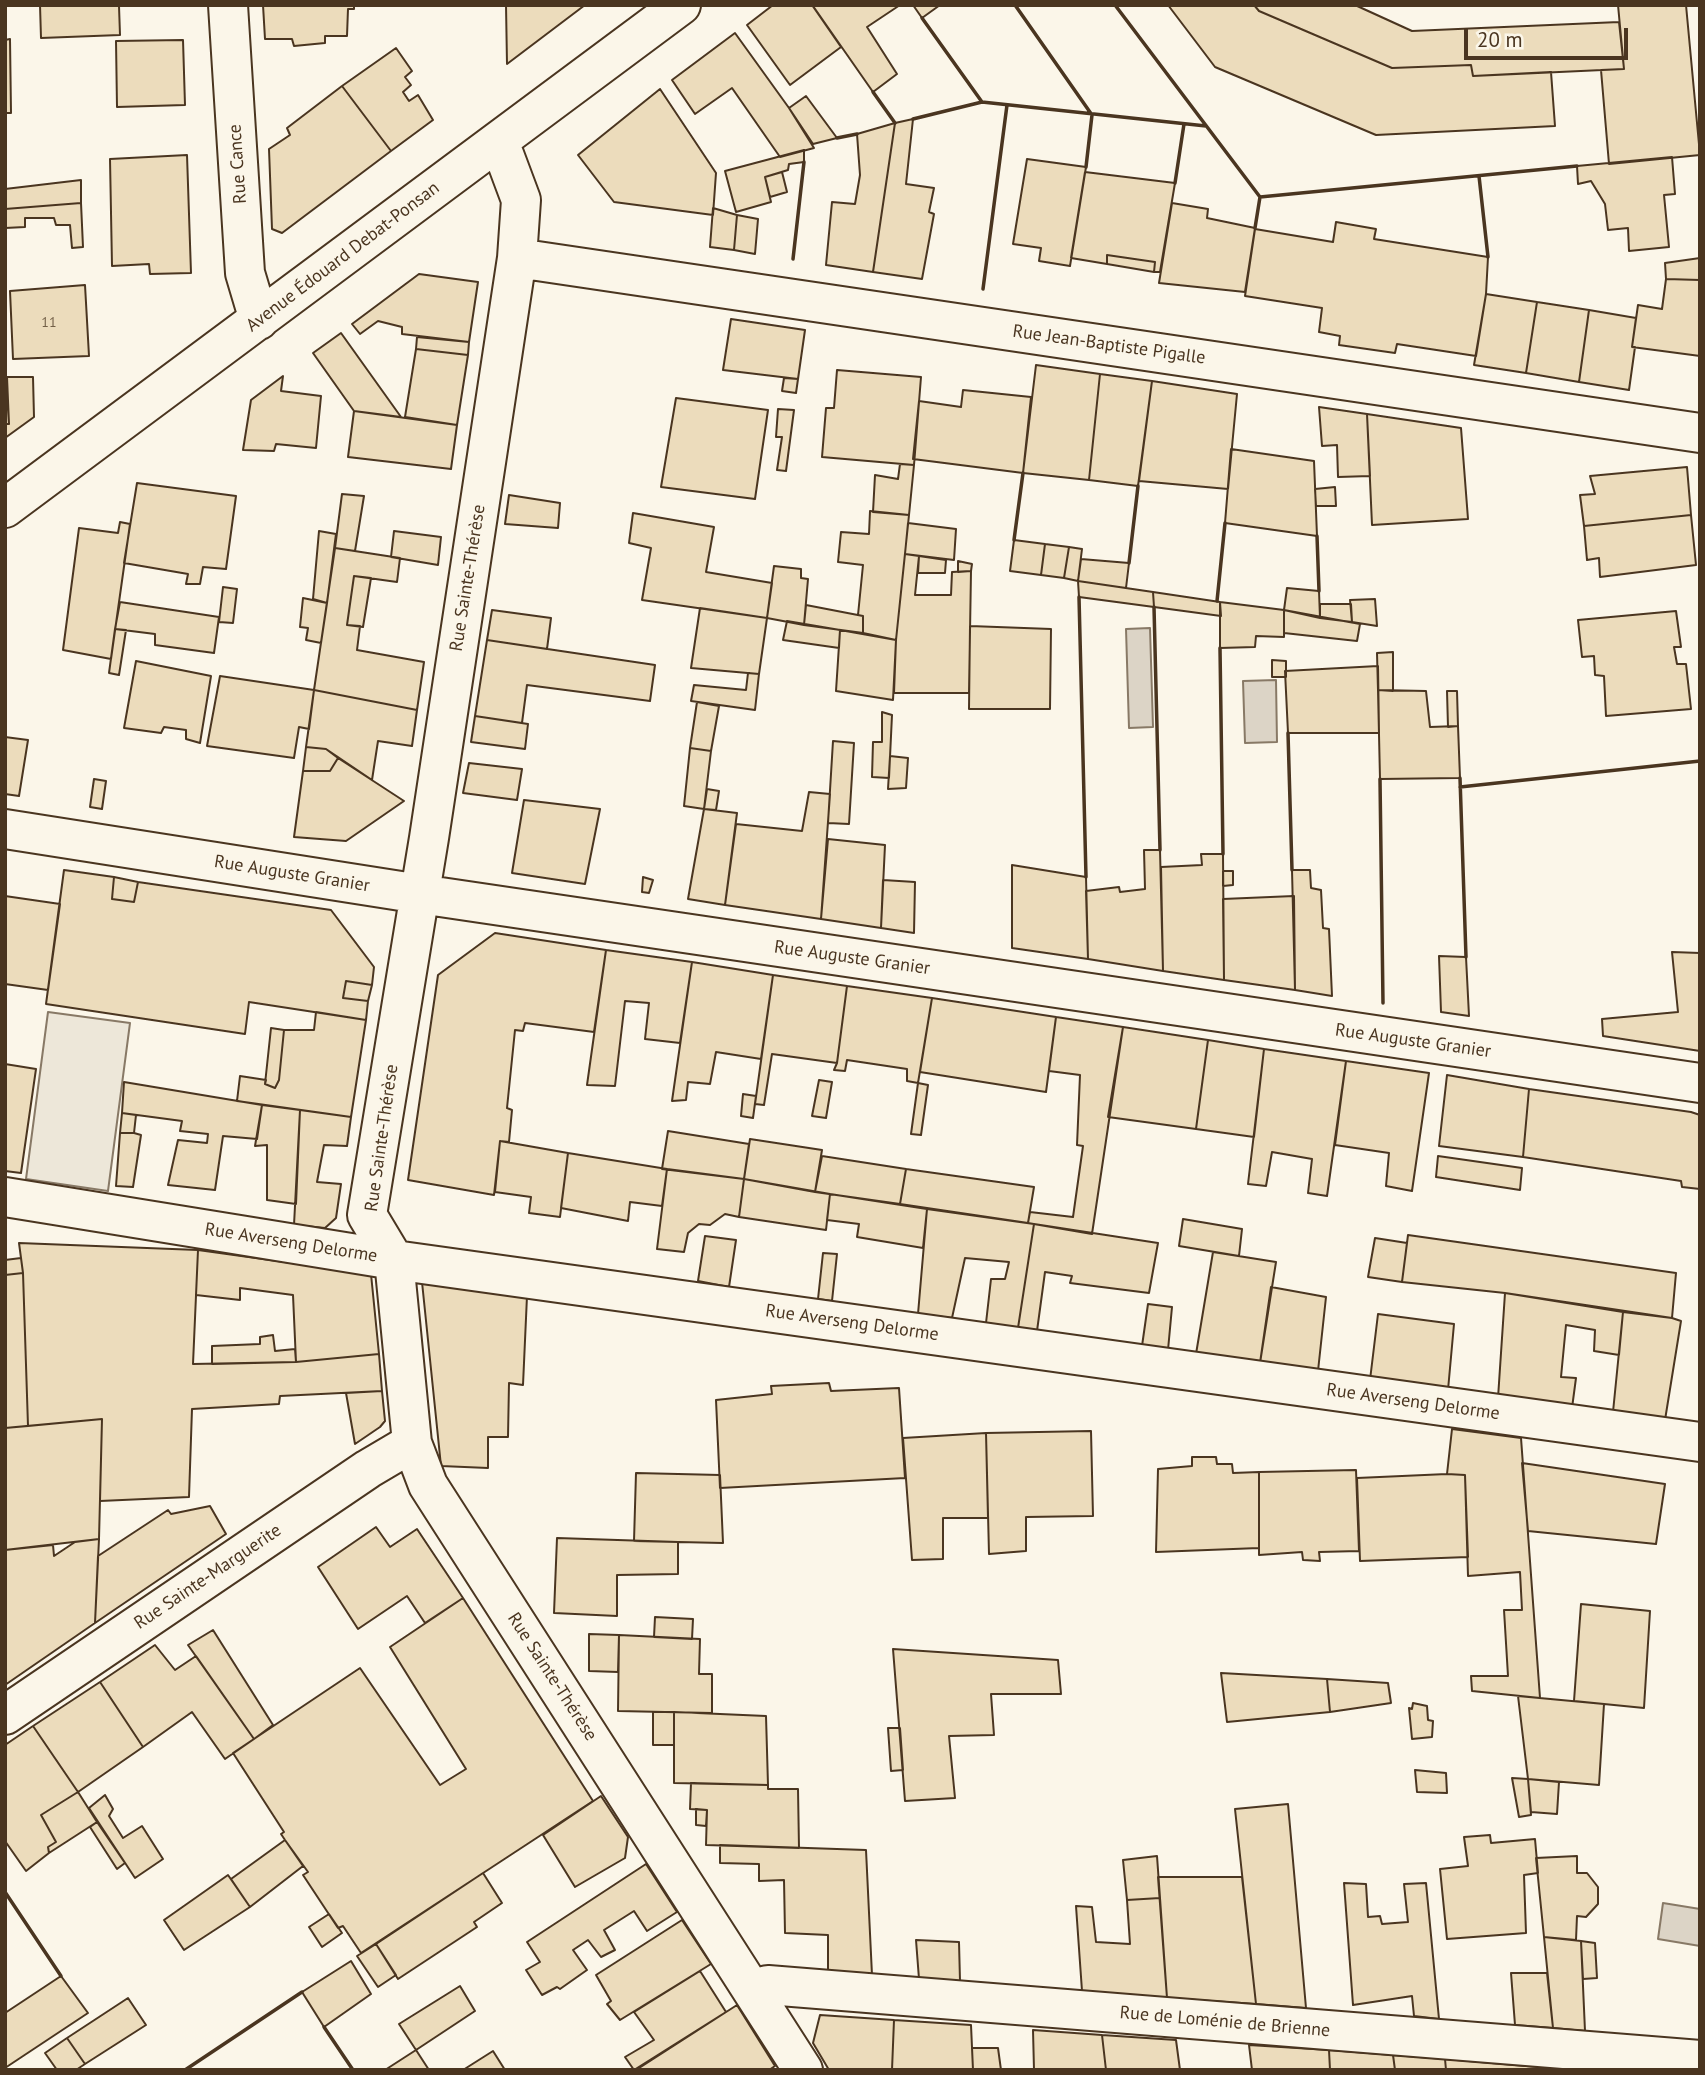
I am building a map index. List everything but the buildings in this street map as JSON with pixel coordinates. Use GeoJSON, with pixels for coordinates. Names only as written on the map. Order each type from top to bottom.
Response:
{"type":"FeatureCollection","features":[{"type":"Feature","properties":{"kind":"street","name":"Rue Cance"},"geometry":{"type":"LineString","coordinates":[[228,5],[245,273],[259,320]]}},
{"type":"Feature","properties":{"kind":"street","name":"Avenue Édouard Debat-Ponsan"},"geometry":{"type":"LineString","coordinates":[[5,508],[681,5]]}},
{"type":"Feature","properties":{"kind":"street","name":"Rue Sainte-Thérèse"},"geometry":{"type":"LineString","coordinates":[[499,141],[521,200],[517,258],[368,1215],[394,1259],[412,1443],[428,1485],[803,2070]]}},
{"type":"Feature","properties":{"kind":"street","name":"Rue Jean-Baptiste Pigalle"},"geometry":{"type":"LineString","coordinates":[[517,258],[1700,433]]}},
{"type":"Feature","properties":{"kind":"street","name":"Rue Auguste Granier"},"geometry":{"type":"LineString","coordinates":[[5,830],[1700,1083]]}},
{"type":"Feature","properties":{"kind":"street","name":"Rue Averseng Delorme"},"geometry":{"type":"LineString","coordinates":[[5,1197],[394,1259],[1700,1442]]}},
{"type":"Feature","properties":{"kind":"street","name":"Rue Sainte-Marguerite"},"geometry":{"type":"LineString","coordinates":[[5,1715],[368,1469],[412,1443]]}},
{"type":"Feature","properties":{"kind":"street","name":"Rue de Loménie de Brienne"},"geometry":{"type":"LineString","coordinates":[[751,1989],[768,1985],[782,1986],[1700,2060]]}},
{"type":"Feature","properties":{"kind":"shaded area"},"geometry":{"type":"Polygon","coordinates":[[[1150,628],[1153,727],[1129,728],[1126,629],[1150,628]]]}},
{"type":"Feature","properties":{"kind":"shaded area"},"geometry":{"type":"Polygon","coordinates":[[[1276,680],[1277,742],[1245,743],[1243,681],[1276,680]]]}},
{"type":"Feature","properties":{"kind":"shaded area"},"geometry":{"type":"Polygon","coordinates":[[[48,1012],[130,1023],[108,1191],[26,1179],[48,1012]]]}},
{"type":"Feature","properties":{"kind":"shaded area"},"geometry":{"type":"Polygon","coordinates":[[[1663,1903],[1700,1909],[1700,1946],[1658,1939],[1663,1903]]]}},
{"type":"Feature","properties":{"kind":"wall"},"geometry":{"type":"LineString","coordinates":[[1015,5],[1092,115],[1086,167]]}},
{"type":"Feature","properties":{"kind":"wall"},"geometry":{"type":"LineString","coordinates":[[1115,5],[1260,197],[1577,166]]}},
{"type":"Feature","properties":{"kind":"wall"},"geometry":{"type":"LineString","coordinates":[[922,18],[982,102]]}},
{"type":"Feature","properties":{"kind":"wall"},"geometry":{"type":"LineString","coordinates":[[873,92],[895,123]]}},
{"type":"Feature","properties":{"kind":"wall"},"geometry":{"type":"LineString","coordinates":[[913,119],[982,102],[1206,126]]}},
{"type":"Feature","properties":{"kind":"wall"},"geometry":{"type":"LineString","coordinates":[[983,289],[1007,105]]}},
{"type":"Feature","properties":{"kind":"wall"},"geometry":{"type":"LineString","coordinates":[[1175,183],[1184,124]]}},
{"type":"Feature","properties":{"kind":"wall"},"geometry":{"type":"LineString","coordinates":[[837,138],[857,134]]}},
{"type":"Feature","properties":{"kind":"wall"},"geometry":{"type":"LineString","coordinates":[[793,259],[804,162]]}},
{"type":"Feature","properties":{"kind":"wall"},"geometry":{"type":"LineString","coordinates":[[1479,176],[1488,257]]}},
{"type":"Feature","properties":{"kind":"wall"},"geometry":{"type":"LineString","coordinates":[[1255,228],[1260,197]]}},
{"type":"Feature","properties":{"kind":"wall"},"geometry":{"type":"LineString","coordinates":[[1014,540],[1023,473]]}},
{"type":"Feature","properties":{"kind":"wall"},"geometry":{"type":"LineString","coordinates":[[1129,563],[1138,486]]}},
{"type":"Feature","properties":{"kind":"wall"},"geometry":{"type":"LineString","coordinates":[[1217,601],[1225,523]]}},
{"type":"Feature","properties":{"kind":"wall"},"geometry":{"type":"LineString","coordinates":[[1317,536],[1319,591]]}},
{"type":"Feature","properties":{"kind":"wall"},"geometry":{"type":"LineString","coordinates":[[1079,597],[1086,877]]}},
{"type":"Feature","properties":{"kind":"wall"},"geometry":{"type":"LineString","coordinates":[[1154,607],[1160,850]]}},
{"type":"Feature","properties":{"kind":"wall"},"geometry":{"type":"LineString","coordinates":[[1220,648],[1223,854]]}},
{"type":"Feature","properties":{"kind":"wall"},"geometry":{"type":"LineString","coordinates":[[1288,733],[1292,870]]}},
{"type":"Feature","properties":{"kind":"wall"},"geometry":{"type":"LineString","coordinates":[[1460,787],[1700,761]]}},
{"type":"Feature","properties":{"kind":"wall"},"geometry":{"type":"LineString","coordinates":[[1460,778],[1466,957]]}},
{"type":"Feature","properties":{"kind":"wall"},"geometry":{"type":"LineString","coordinates":[[1380,779],[1383,1003]]}},
{"type":"Feature","properties":{"kind":"wall"},"geometry":{"type":"LineString","coordinates":[[5,1892],[61,1976]]}},
{"type":"Feature","properties":{"kind":"wall"},"geometry":{"type":"LineString","coordinates":[[185,2070],[302,1992]]}},
{"type":"Feature","properties":{"kind":"wall"},"geometry":{"type":"LineString","coordinates":[[324,2027],[353,2070]]}}]}
